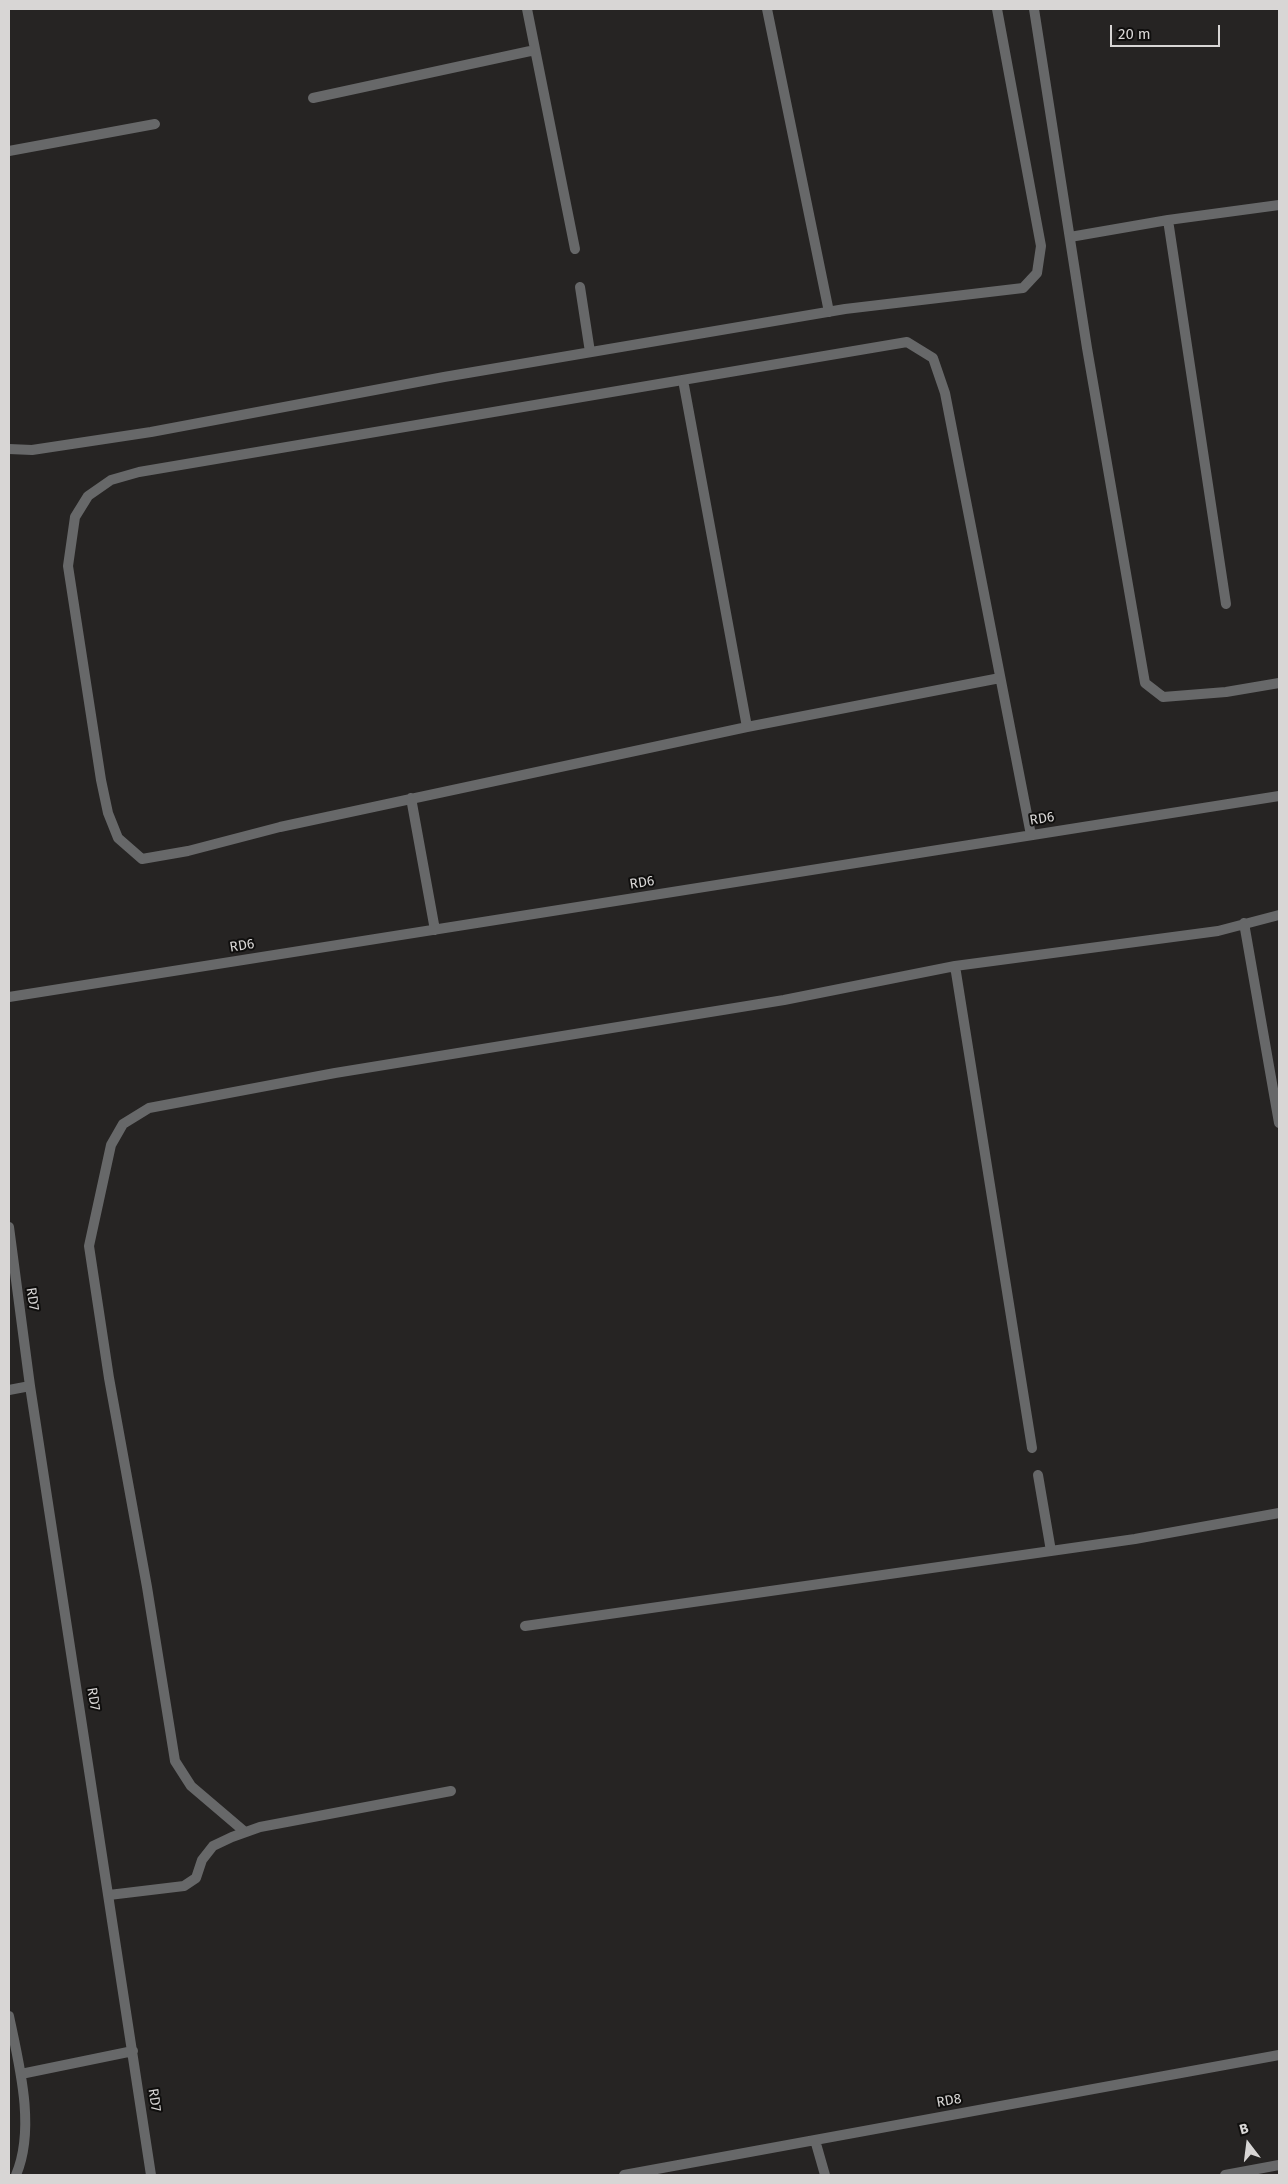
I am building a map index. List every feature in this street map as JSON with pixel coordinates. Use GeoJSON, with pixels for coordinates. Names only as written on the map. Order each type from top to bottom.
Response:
{"type":"FeatureCollection","features":[{"type":"Feature","properties":{"kind":"lane"},"geometry":{"type":"LineString","coordinates":[[527,9],[575,249]]}},
{"type":"Feature","properties":{"kind":"lane"},"geometry":{"type":"LineString","coordinates":[[767,9],[829,312]]}},
{"type":"Feature","properties":{"kind":"lane"},"geometry":{"type":"LineString","coordinates":[[9,449],[32,450],[150,432],[590,352],[829,312],[1023,288],[1037,273],[1041,246],[997,9]]}},
{"type":"Feature","properties":{"kind":"lane"},"geometry":{"type":"LineString","coordinates":[[1034,9],[1070,237],[1145,683],[1163,697],[1226,692],[1279,683]]}},
{"type":"Feature","properties":{"kind":"lane"},"geometry":{"type":"LineString","coordinates":[[313,98],[535,50]]}},
{"type":"Feature","properties":{"kind":"lane"},"geometry":{"type":"LineString","coordinates":[[9,151],[155,124]]}},
{"type":"Feature","properties":{"kind":"lane"},"geometry":{"type":"LineString","coordinates":[[1070,237],[1168,220],[1279,204]]}},
{"type":"Feature","properties":{"kind":"lane"},"geometry":{"type":"LineString","coordinates":[[1168,220],[1226,604]]}},
{"type":"Feature","properties":{"kind":"lane"},"geometry":{"type":"LineString","coordinates":[[580,287],[590,352]]}},
{"type":"Feature","properties":{"kind":"lane"},"geometry":{"type":"LineString","coordinates":[[1000,678],[747,727],[411,798],[280,827],[188,851],[142,859],[118,838],[108,813],[100,780],[68,566],[75,517],[88,496],[111,480],[139,472],[908,342],[933,358],[945,393],[1031,835]]}},
{"type":"Feature","properties":{"kind":"lane"},"geometry":{"type":"LineString","coordinates":[[683,380],[747,727]]}},
{"type":"Feature","properties":{"kind":"lane","name":"RD6"},"geometry":{"type":"LineString","coordinates":[[9,997],[1279,796]]}},
{"type":"Feature","properties":{"kind":"lane"},"geometry":{"type":"LineString","coordinates":[[411,798],[435,930]]}},
{"type":"Feature","properties":{"kind":"lane"},"geometry":{"type":"LineString","coordinates":[[244,1832],[191,1786],[175,1761],[147,1587],[109,1378],[89,1246],[111,1145],[123,1124],[149,1108],[335,1073],[784,1000],[955,966],[1218,931],[1244,923],[1279,916]]}},
{"type":"Feature","properties":{"kind":"lane"},"geometry":{"type":"LineString","coordinates":[[1244,923],[1279,1123]]}},
{"type":"Feature","properties":{"kind":"lane"},"geometry":{"type":"LineString","coordinates":[[955,966],[1032,1448]]}},
{"type":"Feature","properties":{"kind":"lane","name":"RD7"},"geometry":{"type":"LineString","coordinates":[[9,1227],[30,1386],[152,2175]]}},
{"type":"Feature","properties":{"kind":"lane"},"geometry":{"type":"LineString","coordinates":[[9,1390],[30,1386]]}},
{"type":"Feature","properties":{"kind":"lane"},"geometry":{"type":"LineString","coordinates":[[1038,1475],[1051,1551]]}},
{"type":"Feature","properties":{"kind":"lane"},"geometry":{"type":"LineString","coordinates":[[524,1626],[1051,1551],[1279,1514]]}},
{"type":"Feature","properties":{"kind":"lane"},"geometry":{"type":"LineString","coordinates":[[109,1896],[184,1886],[196,1878],[202,1860],[213,1846],[260,1827],[451,1791]]}},
{"type":"Feature","properties":{"kind":"lane"},"geometry":{"type":"LineString","coordinates":[[9,2016],[21,2074],[24,2113],[23,2149],[16,2175]]}},
{"type":"Feature","properties":{"kind":"lane"},"geometry":{"type":"LineString","coordinates":[[21,2074],[133,2051]]}},
{"type":"Feature","properties":{"kind":"lane","name":"RD8"},"geometry":{"type":"LineString","coordinates":[[624,2175],[1279,2058]]}},
{"type":"Feature","properties":{"kind":"lane"},"geometry":{"type":"LineString","coordinates":[[815,2140],[825,2175]]}},
{"type":"Feature","properties":{"kind":"lane"},"geometry":{"type":"LineString","coordinates":[[1225,2175],[1279,2165]]}}]}
